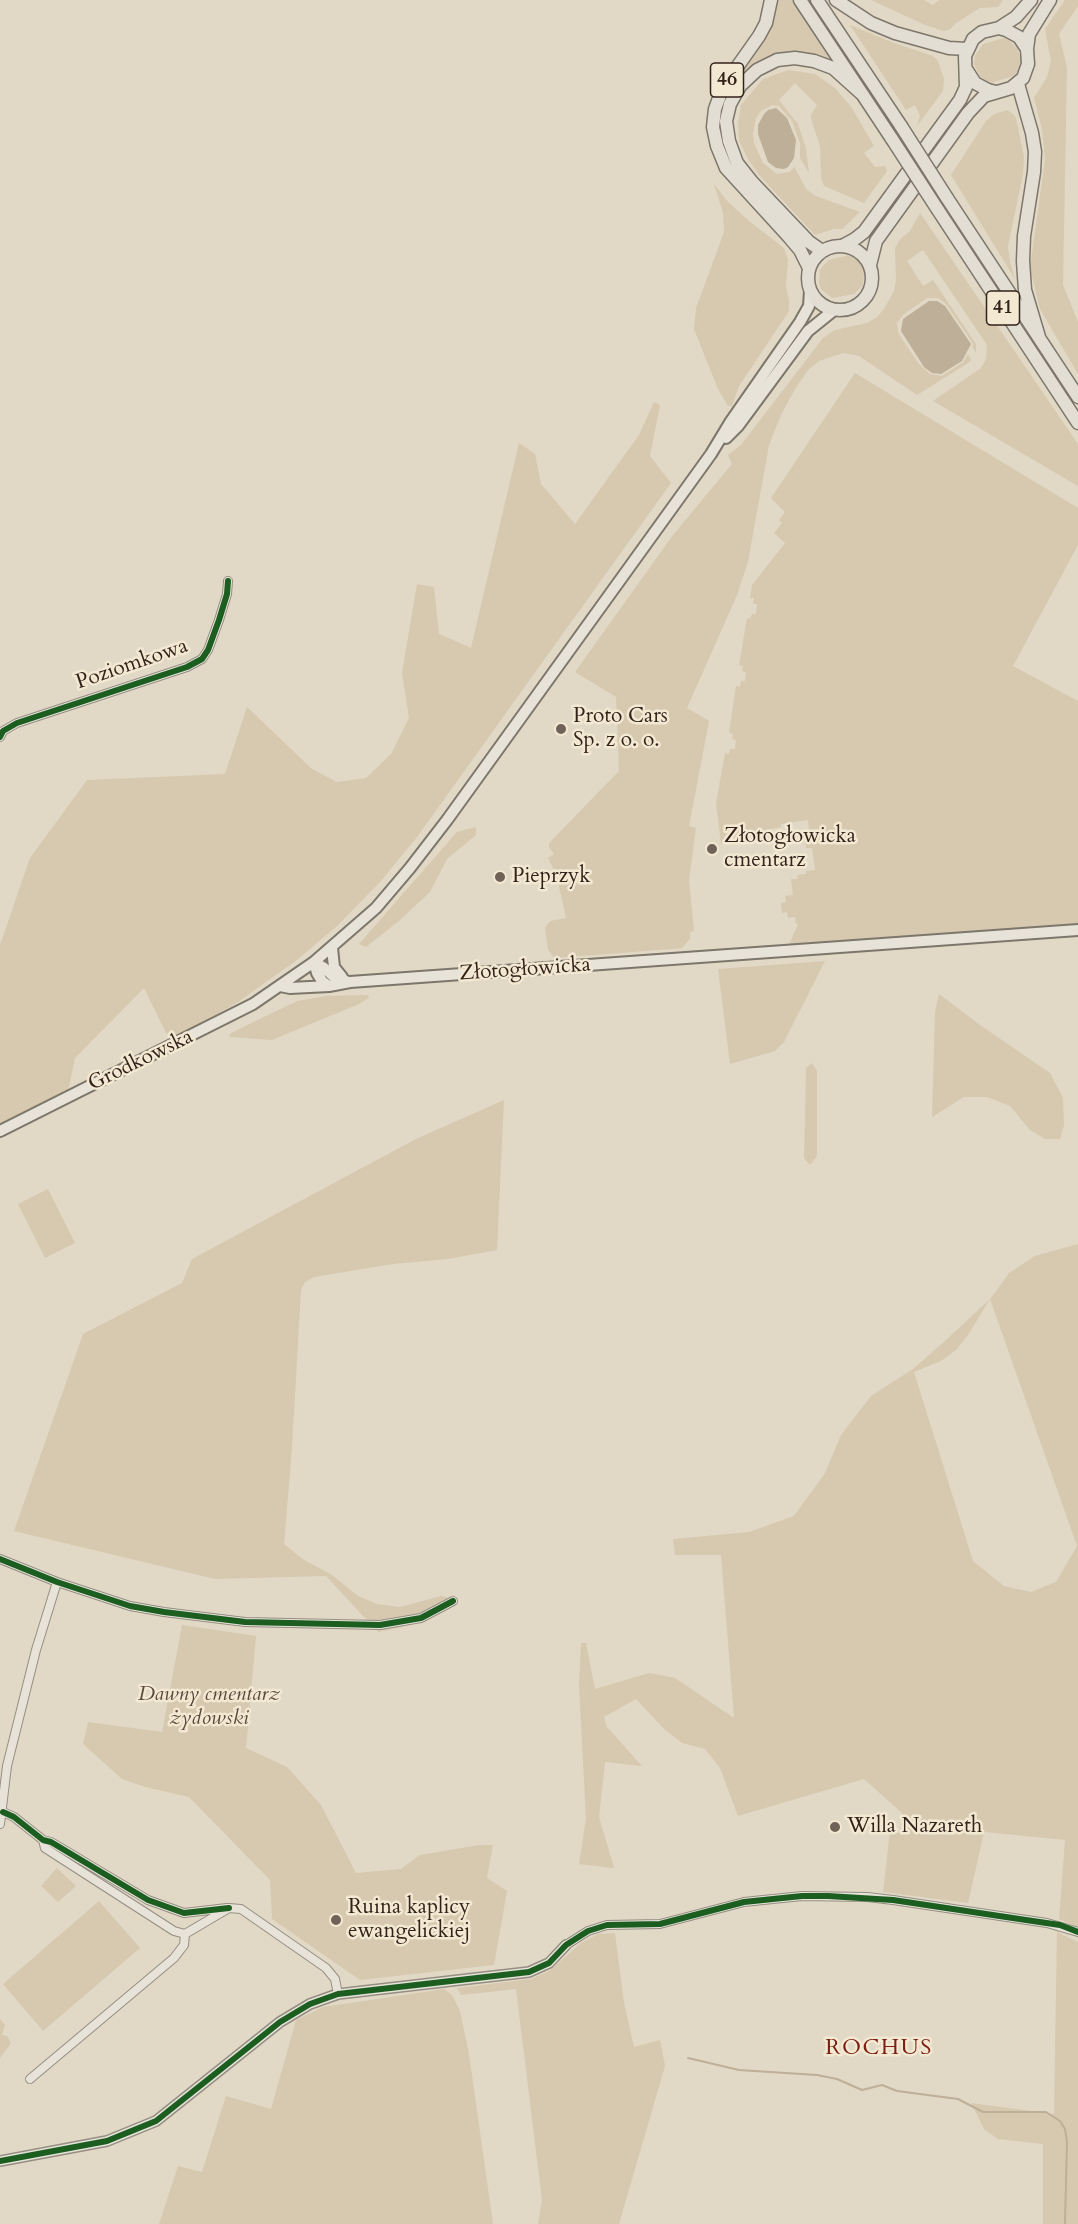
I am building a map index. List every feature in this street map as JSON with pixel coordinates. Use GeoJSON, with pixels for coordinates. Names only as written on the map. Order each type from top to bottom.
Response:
{"type":"FeatureCollection","features":[{"type":"Feature","properties":{"kind":"main road","name":"46"},"geometry":{"type":"LineString","coordinates":[[771,0],[768,16],[759,36],[723,87],[715,109],[713,127],[717,146],[726,168],[795,244],[809,268]]}},
{"type":"Feature","properties":{"kind":"main road","name":"41"},"geometry":{"type":"LineString","coordinates":[[800,0],[1078,423]]}},
{"type":"Feature","properties":{"kind":"main road","name":"41"},"geometry":{"type":"LineString","coordinates":[[817,0],[1078,397]]}},
{"type":"Feature","properties":{"kind":"main road"},"geometry":{"type":"LineString","coordinates":[[836,0],[871,23],[895,33],[949,48],[967,49]]}},
{"type":"Feature","properties":{"kind":"main road"},"geometry":{"type":"LineString","coordinates":[[842,246],[855,239],[870,224],[960,100],[966,87],[967,49],[973,39],[982,32],[999,28],[1016,17],[1030,0]]}},
{"type":"Feature","properties":{"kind":"main road"},"geometry":{"type":"LineString","coordinates":[[870,265],[858,251],[842,246],[832,246],[814,258],[809,268],[807,283],[816,300],[824,307],[844,310],[862,302],[872,285],[870,265],[876,241],[977,103],[984,96],[1004,91],[1018,84],[1023,78],[1028,64],[1029,34],[1050,0]]}},
{"type":"Feature","properties":{"kind":"main road"},"geometry":{"type":"LineString","coordinates":[[999,28],[1013,33],[1024,43],[1027,50]]}},
{"type":"Feature","properties":{"kind":"main road"},"geometry":{"type":"LineString","coordinates":[[822,251],[809,242],[752,182],[737,162],[729,141],[726,122],[730,104],[740,86],[757,70],[777,60],[795,58],[814,61],[833,68],[863,95]]}},
{"type":"Feature","properties":{"kind":"main road"},"geometry":{"type":"LineString","coordinates":[[966,69],[975,83],[996,92]]}},
{"type":"Feature","properties":{"kind":"main road"},"geometry":{"type":"LineString","coordinates":[[1018,84],[1035,152],[1023,261],[1025,290],[1038,337]]}},
{"type":"Feature","properties":{"kind":"main road"},"geometry":{"type":"LineString","coordinates":[[711,454],[800,322],[809,306],[810,291]]}},
{"type":"Feature","properties":{"kind":"main road"},"geometry":{"type":"LineString","coordinates":[[711,454],[738,426],[808,332],[834,310]]}},
{"type":"Feature","properties":{"kind":"main road","name":"Grodkowska"},"geometry":{"type":"LineString","coordinates":[[0,1131],[237,1013],[314,962],[376,908],[410,868],[521,718],[711,454]]}},
{"type":"Feature","properties":{"kind":"main road","name":"Złotogłowicka"},"geometry":{"type":"LineString","coordinates":[[280,986],[290,988],[329,986],[350,982],[1078,930]]}},
{"type":"Feature","properties":{"kind":"main road"},"geometry":{"type":"LineString","coordinates":[[332,948],[334,967],[338,974],[350,982]]}},
{"type":"Feature","properties":{"kind":"main road"},"geometry":{"type":"LineString","coordinates":[[314,962],[339,980],[350,982]]}},
{"type":"Feature","properties":{"kind":"main road"},"geometry":{"type":"LineString","coordinates":[[314,962],[317,973],[329,986]]}},
{"type":"Feature","properties":{"kind":"street","name":"Poziomkowa"},"geometry":{"type":"LineString","coordinates":[[0,737],[3,731],[26,720],[187,667],[202,659],[208,650],[219,620],[228,581]]}},
{"type":"Feature","properties":{"kind":"street"},"geometry":{"type":"LineString","coordinates":[[0,1559],[57,1582],[130,1606],[174,1614],[253,1622],[380,1625],[422,1618],[453,1601]]}},
{"type":"Feature","properties":{"kind":"street"},"geometry":{"type":"LineString","coordinates":[[0,1824],[3,1812],[2,1787],[36,1650],[57,1582]]}},
{"type":"Feature","properties":{"kind":"street"},"geometry":{"type":"LineString","coordinates":[[3,1812],[14,1817],[43,1840],[51,1842],[134,1893],[173,1910],[194,1912],[241,1909],[320,1963],[335,1979],[338,1994]]}},
{"type":"Feature","properties":{"kind":"street"},"geometry":{"type":"LineString","coordinates":[[43,1840],[45,1848],[174,1931],[185,1934],[229,1908]]}},
{"type":"Feature","properties":{"kind":"street"},"geometry":{"type":"LineString","coordinates":[[0,2162],[107,2141],[156,2121],[280,2022],[310,2004],[338,1994],[522,1974],[549,1963],[566,1945],[588,1931],[608,1924],[660,1924],[744,1902],[802,1896],[893,1900],[1047,1923],[1078,1932]]}},
{"type":"Feature","properties":{"kind":"street"},"geometry":{"type":"LineString","coordinates":[[30,2079],[174,1958],[184,1945],[185,1934]]}},
{"type":"Feature","properties":{"kind":"green space"},"geometry":{"type":"Polygon","coordinates":[[[777,0],[792,0],[834,65],[807,54],[793,53],[764,59],[751,67],[724,110],[729,88],[763,42],[771,26],[777,0]]]}},
{"type":"Feature","properties":{"kind":"green space"},"geometry":{"type":"Polygon","coordinates":[[[871,0],[924,0],[933,5],[939,0],[1003,0],[998,7],[980,8],[949,30],[943,31],[871,0]]]}},
{"type":"Feature","properties":{"kind":"green space"},"geometry":{"type":"Polygon","coordinates":[[[1065,0],[1078,0],[1078,6],[1059,34],[1067,68],[1063,285],[1078,322],[1078,374],[1040,309],[1030,268],[1045,159],[1042,129],[1034,98],[1047,77],[1051,61],[1045,29],[1065,0]]]}},
{"type":"Feature","properties":{"kind":"green space"},"geometry":{"type":"Polygon","coordinates":[[[850,25],[933,56],[938,61],[944,79],[943,91],[917,126],[920,116],[915,105],[906,110],[850,25]]]}},
{"type":"Feature","properties":{"kind":"green space"},"geometry":{"type":"Polygon","coordinates":[[[1004,38],[1017,48],[1021,61],[1013,76],[991,83],[982,78],[978,72],[974,64],[975,56],[983,44],[1004,38]]]}},
{"type":"Feature","properties":{"kind":"green space"},"geometry":{"type":"Polygon","coordinates":[[[788,70],[815,74],[835,88],[852,108],[874,146],[864,153],[875,167],[885,166],[887,171],[864,203],[824,186],[821,178],[820,146],[811,119],[817,105],[795,83],[779,100],[798,124],[806,148],[809,173],[800,158],[800,143],[792,121],[779,106],[772,105],[761,111],[756,118],[753,134],[754,143],[763,163],[777,174],[790,172],[794,167],[807,190],[816,196],[860,212],[842,229],[815,235],[759,175],[739,141],[738,124],[741,105],[763,79],[788,70]]]}},
{"type":"Feature","properties":{"kind":"green space"},"geometry":{"type":"Polygon","coordinates":[[[1007,110],[1016,118],[1024,157],[1023,174],[1008,246],[1015,279],[951,175],[986,121],[994,114],[1007,110]]]}},
{"type":"Feature","properties":{"kind":"green space"},"geometry":{"type":"Polygon","coordinates":[[[714,184],[728,202],[784,248],[788,260],[786,286],[789,311],[739,386],[732,406],[728,406],[718,389],[694,329],[696,308],[724,232],[723,213],[714,184]]]}},
{"type":"Feature","properties":{"kind":"green space"},"geometry":{"type":"Polygon","coordinates":[[[920,213],[1078,444],[1078,486],[933,401],[981,368],[986,359],[987,345],[923,250],[907,261],[923,286],[933,280],[976,344],[976,353],[972,346],[974,345],[946,304],[938,298],[927,298],[904,314],[897,323],[898,332],[904,342],[919,364],[930,374],[942,376],[963,362],[968,354],[971,360],[968,363],[917,395],[859,356],[844,353],[819,361],[809,369],[781,415],[769,445],[748,562],[737,595],[687,708],[709,721],[689,826],[696,828],[689,880],[694,931],[690,932],[690,939],[682,948],[554,958],[548,949],[545,928],[550,921],[566,918],[558,882],[565,880],[562,872],[556,874],[548,858],[554,854],[549,843],[619,771],[616,697],[575,672],[673,535],[732,464],[728,455],[741,445],[823,338],[835,330],[867,323],[884,309],[894,291],[896,280],[895,248],[900,239],[910,231],[920,213]]]}},
{"type":"Feature","properties":{"kind":"green space"},"geometry":{"type":"Polygon","coordinates":[[[849,255],[857,260],[864,270],[863,285],[854,294],[832,298],[821,289],[820,269],[829,260],[849,255]]]}},
{"type":"Feature","properties":{"kind":"green space"},"geometry":{"type":"Polygon","coordinates":[[[855,373],[1078,508],[1078,545],[1013,666],[1078,701],[1078,924],[789,945],[798,924],[796,924],[795,917],[788,918],[787,912],[782,913],[781,903],[786,902],[785,896],[793,895],[791,879],[798,879],[797,875],[815,870],[812,848],[806,848],[805,839],[810,838],[808,820],[781,824],[781,827],[766,830],[766,835],[756,835],[755,831],[742,833],[743,843],[732,845],[731,838],[727,838],[728,843],[721,844],[716,803],[725,753],[729,754],[730,749],[735,749],[736,740],[732,739],[733,734],[729,733],[736,686],[740,687],[741,681],[745,681],[746,672],[742,671],[743,666],[739,665],[747,618],[750,619],[752,614],[756,614],[757,604],[753,604],[754,598],[750,598],[752,585],[785,543],[774,533],[782,523],[779,520],[785,512],[771,498],[855,373]]]}},
{"type":"Feature","properties":{"kind":"green space"},"geometry":{"type":"Polygon","coordinates":[[[654,402],[660,405],[650,456],[671,483],[417,837],[381,881],[337,926],[297,960],[238,1002],[170,1041],[144,988],[75,1058],[68,1091],[0,1125],[0,945],[30,858],[87,780],[225,774],[247,707],[312,769],[337,782],[366,778],[391,754],[409,718],[402,673],[417,584],[434,587],[439,634],[471,648],[519,443],[535,454],[541,484],[575,524],[639,435],[654,402]]]}},
{"type":"Feature","properties":{"kind":"green space"},"geometry":{"type":"Polygon","coordinates":[[[476,827],[476,835],[447,859],[430,892],[366,947],[359,944],[457,832],[476,827]]]}},
{"type":"Feature","properties":{"kind":"green space"},"geometry":{"type":"Polygon","coordinates":[[[825,961],[784,1042],[775,1051],[730,1064],[718,969],[825,961]]]}},
{"type":"Feature","properties":{"kind":"green space"},"geometry":{"type":"Polygon","coordinates":[[[939,994],[1050,1073],[1063,1098],[1064,1125],[1060,1139],[1045,1139],[1030,1130],[1010,1106],[987,1097],[964,1097],[932,1117],[935,1012],[939,994]]]}},
{"type":"Feature","properties":{"kind":"green space"},"geometry":{"type":"Polygon","coordinates":[[[368,995],[369,998],[359,1004],[272,1040],[229,1037],[231,1033],[297,1001],[327,996],[368,995]]]}},
{"type":"Feature","properties":{"kind":"green space"},"geometry":{"type":"Polygon","coordinates":[[[812,1063],[817,1071],[817,1156],[810,1165],[804,1158],[806,1068],[812,1063]]]}},
{"type":"Feature","properties":{"kind":"green space"},"geometry":{"type":"Polygon","coordinates":[[[504,1100],[497,1250],[314,1277],[305,1282],[301,1290],[284,1544],[304,1560],[332,1575],[358,1596],[377,1604],[400,1607],[441,1596],[449,1600],[420,1616],[404,1618],[403,1627],[378,1632],[326,1576],[215,1579],[14,1531],[83,1334],[182,1283],[192,1259],[416,1139],[504,1100]]]}},
{"type":"Feature","properties":{"kind":"green space"},"geometry":{"type":"Polygon","coordinates":[[[48,1189],[75,1243],[45,1258],[18,1204],[48,1189]]]}},
{"type":"Feature","properties":{"kind":"green space"},"geometry":{"type":"Polygon","coordinates":[[[1078,1244],[1078,1928],[1059,1919],[1065,1840],[984,1832],[968,1903],[883,1892],[890,1831],[900,1833],[902,1813],[864,1779],[738,1816],[720,1768],[705,1749],[682,1743],[664,1729],[636,1699],[604,1717],[607,1727],[642,1766],[605,1762],[599,1817],[614,1868],[579,1864],[586,1819],[579,1686],[581,1643],[586,1643],[595,1689],[649,1673],[675,1678],[734,1718],[721,1555],[675,1555],[673,1539],[749,1532],[794,1516],[825,1473],[841,1435],[871,1396],[913,1369],[991,1298],[1009,1273],[1035,1256],[1078,1244]],[[990,1299],[956,1350],[941,1361],[914,1372],[973,1561],[1004,1586],[1031,1592],[1056,1582],[1077,1546],[990,1299]]]}},
{"type":"Feature","properties":{"kind":"green space","name":"Dawny cmentarz żydowski"},"geometry":{"type":"Polygon","coordinates":[[[182,1625],[256,1636],[246,1748],[287,1767],[321,1805],[356,1873],[401,1869],[420,1855],[479,1845],[493,1845],[487,1878],[507,1891],[494,1965],[360,1980],[272,1919],[270,1880],[189,1797],[122,1779],[83,1744],[88,1722],[162,1732],[182,1625]]]}},
{"type":"Feature","properties":{"kind":"green space"},"geometry":{"type":"Polygon","coordinates":[[[57,1868],[76,1886],[58,1902],[41,1886],[57,1868]]]}},
{"type":"Feature","properties":{"kind":"green space"},"geometry":{"type":"Polygon","coordinates":[[[99,1901],[140,1948],[43,2031],[3,1984],[99,1901]]]}},
{"type":"Feature","properties":{"kind":"green space"},"geometry":{"type":"Polygon","coordinates":[[[1057,1932],[1078,1942],[1078,2224],[1043,2224],[1043,2144],[998,2139],[984,2129],[971,2103],[1054,2114],[1057,1932]]]}},
{"type":"Feature","properties":{"kind":"green space"},"geometry":{"type":"Polygon","coordinates":[[[615,1933],[624,2003],[634,2047],[660,2040],[665,2066],[619,2224],[538,2224],[542,2200],[516,1989],[461,1995],[457,1988],[531,1979],[549,1971],[581,1943],[598,1934],[615,1933]]]}},
{"type":"Feature","properties":{"kind":"green space"},"geometry":{"type":"Polygon","coordinates":[[[444,1989],[452,1995],[460,2011],[469,2054],[493,2224],[159,2224],[178,2166],[202,2172],[226,2096],[271,2109],[296,2020],[323,2007],[444,1989]]]}},
{"type":"Feature","properties":{"kind":"green space"},"geometry":{"type":"Polygon","coordinates":[[[0,2019],[5,2025],[2,2035],[7,2036],[11,2043],[0,2058],[0,2019]]]}},
{"type":"Feature","properties":{"kind":"shaded area"},"geometry":{"type":"Polygon","coordinates":[[[776,108],[787,118],[796,140],[794,158],[784,169],[776,168],[768,162],[758,134],[758,125],[764,114],[776,108]]]}},
{"type":"Feature","properties":{"kind":"shaded area"},"geometry":{"type":"Polygon","coordinates":[[[929,301],[937,301],[945,306],[971,344],[962,361],[941,374],[932,373],[924,367],[901,331],[903,319],[929,301]]]}},
{"type":"Feature","properties":{"kind":"waterway"},"geometry":{"type":"LineString","coordinates":[[688,2058],[739,2070],[817,2075],[837,2079],[862,2090],[882,2085],[897,2091],[958,2099],[983,2112],[1046,2112],[1060,2121],[1065,2129],[1067,2142],[1065,2224]]}},
{"type":"Feature","properties":{"kind":"cycle path"},"geometry":{"type":"LineString","coordinates":[[0,737],[3,731],[17,723],[187,667],[202,659],[208,650],[219,620],[227,594],[228,581]]}},
{"type":"Feature","properties":{"kind":"cycle path"},"geometry":{"type":"LineString","coordinates":[[0,1559],[57,1582],[130,1606],[245,1622],[380,1625],[421,1618],[453,1601]]}},
{"type":"Feature","properties":{"kind":"cycle path"},"geometry":{"type":"LineString","coordinates":[[3,1812],[14,1817],[43,1840],[51,1842],[148,1900],[184,1913],[229,1908]]}},
{"type":"Feature","properties":{"kind":"cycle path"},"geometry":{"type":"LineString","coordinates":[[0,2161],[107,2141],[156,2121],[280,2022],[310,2004],[338,1994],[529,1972],[549,1963],[566,1945],[588,1931],[607,1925],[660,1924],[744,1902],[802,1896],[828,1896],[893,1900],[1060,1925],[1078,1932]]}},
{"type":"Feature","properties":{"kind":"place","name":"Proto Cars Sp. z o. o."},"geometry":{"type":"Point","coordinates":[561,729]}},
{"type":"Feature","properties":{"kind":"place","name":"Złotogłowicka cmentarz"},"geometry":{"type":"Point","coordinates":[712,849]}},
{"type":"Feature","properties":{"kind":"place","name":"Pieprzyk"},"geometry":{"type":"Point","coordinates":[500,877]}},
{"type":"Feature","properties":{"kind":"place","name":"Willa Nazareth"},"geometry":{"type":"Point","coordinates":[835,1827]}},
{"type":"Feature","properties":{"kind":"place","name":"Ruina kaplicy ewangelickiej"},"geometry":{"type":"Point","coordinates":[336,1920]}},
{"type":"Feature","properties":{"kind":"district","name":"ROCHUS"},"geometry":{"type":"Point","coordinates":[879,2049]}}]}
